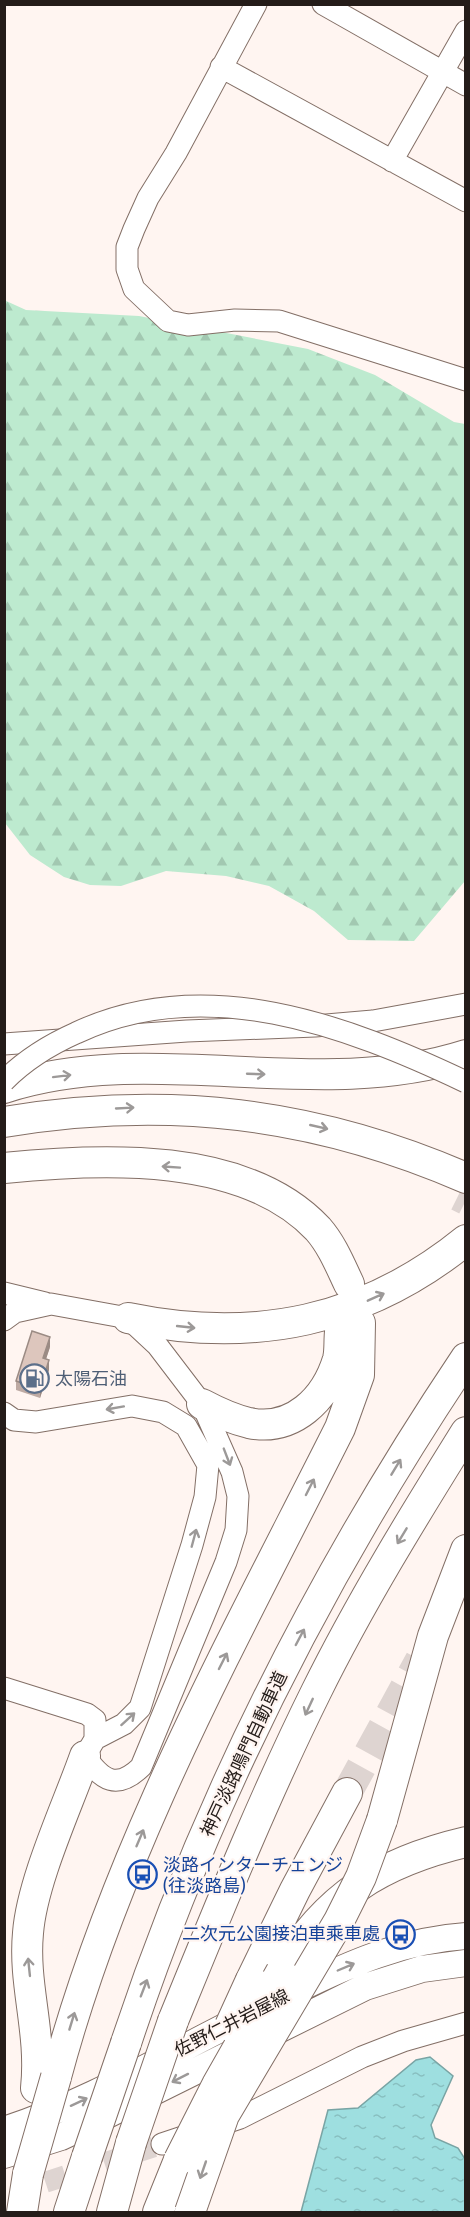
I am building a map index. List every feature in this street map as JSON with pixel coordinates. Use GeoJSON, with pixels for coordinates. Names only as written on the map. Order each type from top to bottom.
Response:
{"type":"FeatureCollection","features":[{"type":"Feature","properties":{"kind":"highway"},"geometry":{"type":"LineString","coordinates":[[4,1088],[53,1076],[140,1070],[297,1075],[355,1074],[415,1067],[465,1055]]}},
{"type":"Feature","properties":{"kind":"highway"},"geometry":{"type":"LineString","coordinates":[[4,1122],[85,1111],[135,1108],[230,1112],[324,1128],[420,1158],[462,1187]]}},
{"type":"Feature","properties":{"kind":"highway"},"geometry":{"type":"LineString","coordinates":[[4,1142],[89,1130],[181,1128],[229,1131],[275,1138],[355,1157],[409,1175],[462,1187]]}},
{"type":"Feature","properties":{"kind":"highway"},"geometry":{"type":"LineString","coordinates":[[4,1168],[105,1162],[180,1167],[207,1172],[257,1188],[298,1212],[318,1229],[332,1249],[341,1288]]}},
{"type":"Feature","properties":{"kind":"highway"},"geometry":{"type":"LineString","coordinates":[[128,1318],[169,1326],[231,1330],[263,1328],[312,1319],[362,1303],[394,1288],[419,1275],[465,1240]]}},
{"type":"Feature","properties":{"kind":"highway"},"geometry":{"type":"LineString","coordinates":[[17,2194],[46,2082],[162,1787],[340,1428],[358,1375],[350,1328],[327,1386],[308,1408],[291,1420],[251,1423],[202,1404]]}},
{"type":"Feature","properties":{"kind":"highway","name":"神戸淡路鳴門自動車道"},"geometry":{"type":"LineString","coordinates":[[69,2212],[126,2043],[182,1888],[232,1776],[281,1673],[339,1563],[465,1358]]}},
{"type":"Feature","properties":{"kind":"highway"},"geometry":{"type":"LineString","coordinates":[[112,2212],[131,2143],[173,2021],[227,1890],[316,1692],[372,1587],[465,1432]]}},
{"type":"Feature","properties":{"kind":"highway"},"geometry":{"type":"LineString","coordinates":[[190,2212],[224,2115],[339,1921],[361,1876],[382,1820],[430,1647],[465,1550]]}},
{"type":"Feature","properties":{"kind":"highway"},"geometry":{"type":"LineString","coordinates":[[46,2082],[39,2060],[28,1961],[28,1934],[43,1874],[90,1747]]}},
{"type":"Feature","properties":{"kind":"highway"},"geometry":{"type":"LineString","coordinates":[[158,2212],[171,2152],[295,1890],[347,1793]]}},
{"type":"Feature","properties":{"kind":"highway"},"geometry":{"type":"LineString","coordinates":[[171,2152],[218,2085],[281,1972],[317,1922],[348,1891],[393,1865],[465,1842]]}},
{"type":"Feature","properties":{"kind":"main road","name":"佐野仁井岩屋線"},"geometry":{"type":"LineString","coordinates":[[4,2130],[62,2110],[103,2091],[345,1967],[412,1943],[465,1936]]}},
{"type":"Feature","properties":{"kind":"main road","name":"佐野仁井岩屋線"},"geometry":{"type":"LineString","coordinates":[[4,2156],[61,2137],[90,2124],[365,1987],[422,1969],[465,1963]]}},
{"type":"Feature","properties":{"kind":"street"},"geometry":{"type":"LineString","coordinates":[[256,4],[176,153],[148,198],[127,248],[127,269],[134,289],[168,321],[188,325],[235,320],[279,321],[465,380]]}},
{"type":"Feature","properties":{"kind":"street"},"geometry":{"type":"LineString","coordinates":[[323,4],[465,85]]}},
{"type":"Feature","properties":{"kind":"street"},"geometry":{"type":"LineString","coordinates":[[392,161],[465,31]]}},
{"type":"Feature","properties":{"kind":"street"},"geometry":{"type":"LineString","coordinates":[[221,67],[465,201]]}},
{"type":"Feature","properties":{"kind":"street"},"geometry":{"type":"LineString","coordinates":[[4,1066],[57,1030],[98,1011],[161,994],[201,991],[264,998],[321,1012],[401,1040],[465,1068]]}},
{"type":"Feature","properties":{"kind":"street"},"geometry":{"type":"LineString","coordinates":[[4,1044],[373,1021],[465,1004]]}},
{"type":"Feature","properties":{"kind":"street"},"geometry":{"type":"LineString","coordinates":[[4,1082],[42,1050],[98,1022],[150,1009],[196,1005],[243,1007],[300,1018],[399,1052],[465,1082]]}},
{"type":"Feature","properties":{"kind":"street"},"geometry":{"type":"LineString","coordinates":[[4,1293],[128,1318],[157,1345],[202,1404],[224,1450],[238,1496],[233,1541],[141,1767],[129,1779],[116,1781],[101,1776],[90,1747],[95,1720],[87,1714],[4,1688]]}},
{"type":"Feature","properties":{"kind":"street"},"geometry":{"type":"LineString","coordinates":[[4,1320],[15,1312],[51,1304]]}},
{"type":"Feature","properties":{"kind":"street"},"geometry":{"type":"LineString","coordinates":[[4,1413],[14,1419],[36,1422],[132,1406],[163,1412],[186,1426],[208,1465],[205,1497],[192,1545],[140,1708],[124,1724],[90,1747]]}},
{"type":"Feature","properties":{"kind":"street"},"geometry":{"type":"LineString","coordinates":[[171,2152],[362,2057],[403,2041],[465,2023]]}},
{"type":"Feature","properties":{"kind":"green space"},"geometry":{"type":"Polygon","coordinates":[[[4,300],[26,310],[139,316],[308,349],[375,375],[454,422],[465,424],[465,881],[414,941],[348,940],[314,911],[269,886],[226,876],[166,871],[121,886],[90,885],[64,877],[30,855],[5,823],[4,300]]]}},
{"type":"Feature","properties":{"kind":"water"},"geometry":{"type":"Polygon","coordinates":[[[430,2057],[453,2076],[431,2125],[435,2138],[458,2148],[465,2159],[465,2212],[301,2212],[328,2110],[358,2108],[416,2060],[430,2057]]]}},
{"type":"Feature","properties":{"kind":"building"},"geometry":{"type":"Polygon","coordinates":[[[32,1331],[50,1337],[43,1358],[49,1360],[40,1389],[16,1381],[32,1331]]]}},
{"type":"Feature","properties":{"kind":"tunnel"},"geometry":{"type":"LineString","coordinates":[[458,1196],[466,1200]]}},
{"type":"Feature","properties":{"kind":"tunnel"},"geometry":{"type":"LineString","coordinates":[[347,1793],[420,1660]]}},
{"type":"Feature","properties":{"kind":"tunnel"},"geometry":{"type":"LineString","coordinates":[[16,2192],[162,2144]]}},
{"type":"Feature","properties":{"kind":"place","name":"太陽石油"},"geometry":{"type":"Point","coordinates":[34,1379]}},
{"type":"Feature","properties":{"kind":"place","name":"淡路インターチェンジ (往淡路島)"},"geometry":{"type":"Point","coordinates":[142,1875]}},
{"type":"Feature","properties":{"kind":"place","name":"二次元公園接泊車乘車處"},"geometry":{"type":"Point","coordinates":[401,1934]}}]}
